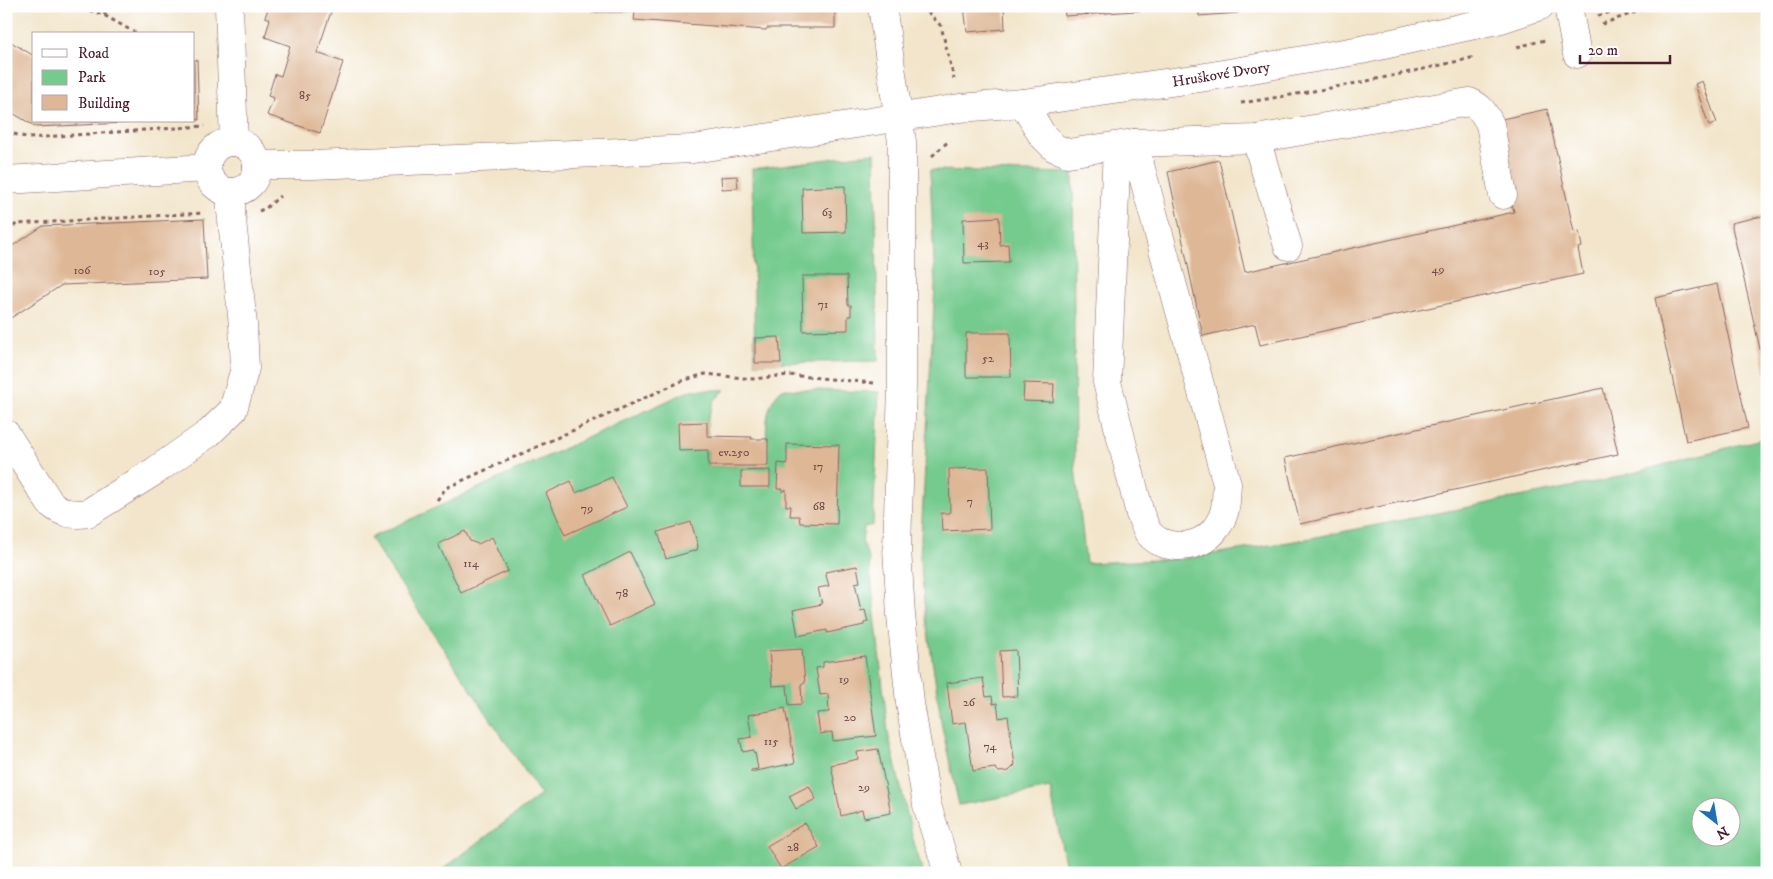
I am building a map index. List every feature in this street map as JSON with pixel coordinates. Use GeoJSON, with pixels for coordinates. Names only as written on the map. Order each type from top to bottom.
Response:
{"type":"FeatureCollection","features":[{"type":"Feature","properties":{"kind":"street"},"geometry":{"type":"LineString","coordinates":[[6,434],[50,503],[59,511],[79,514],[88,513],[155,471],[209,433],[233,410],[245,368],[243,325],[231,202],[224,191],[212,182],[207,168],[211,152],[225,142],[229,6]]}},
{"type":"Feature","properties":{"kind":"street"},"geometry":{"type":"LineString","coordinates":[[882,6],[902,142],[902,386],[897,548],[901,615],[910,703],[927,804],[948,873]]}},
{"type":"Feature","properties":{"kind":"street","name":"Hruškové Dvory"},"geometry":{"type":"LineString","coordinates":[[257,165],[314,165],[693,149],[960,108],[1023,103],[1200,78],[1362,50],[1501,19],[1540,6]]}},
{"type":"Feature","properties":{"kind":"street"},"geometry":{"type":"LineString","coordinates":[[1568,6],[1577,54]]}},
{"type":"Feature","properties":{"kind":"street"},"geometry":{"type":"LineString","coordinates":[[1023,103],[1042,135],[1055,148],[1068,153],[1126,145],[1256,139],[1469,102],[1479,106],[1490,124],[1503,195]]}},
{"type":"Feature","properties":{"kind":"street"},"geometry":{"type":"LineString","coordinates":[[224,133],[252,152],[257,165],[256,174],[247,188],[240,191],[231,202]]}},
{"type":"Feature","properties":{"kind":"street"},"geometry":{"type":"LineString","coordinates":[[1256,139],[1288,246]]}},
{"type":"Feature","properties":{"kind":"street"},"geometry":{"type":"LineString","coordinates":[[1126,145],[1226,484],[1223,517],[1213,532],[1203,540],[1190,545],[1174,546],[1160,542],[1149,532],[1140,514],[1106,382],[1126,145]]}},
{"type":"Feature","properties":{"kind":"street"},"geometry":{"type":"LineString","coordinates":[[6,180],[207,168]]}},
{"type":"Feature","properties":{"kind":"path"},"geometry":{"type":"LineString","coordinates":[[74,6],[104,15],[134,32]]}},
{"type":"Feature","properties":{"kind":"path"},"geometry":{"type":"LineString","coordinates":[[104,15],[110,6]]}},
{"type":"Feature","properties":{"kind":"path"},"geometry":{"type":"LineString","coordinates":[[922,6],[941,26],[954,79],[960,82]]}},
{"type":"Feature","properties":{"kind":"path"},"geometry":{"type":"LineString","coordinates":[[6,132],[29,138],[224,133]]}},
{"type":"Feature","properties":{"kind":"path"},"geometry":{"type":"LineString","coordinates":[[6,230],[17,224],[231,202],[254,213],[266,208],[281,195]]}},
{"type":"Feature","properties":{"kind":"path"},"geometry":{"type":"LineString","coordinates":[[438,500],[446,488],[682,381],[705,374],[753,379],[788,375],[902,386]]}},
{"type":"Feature","properties":{"kind":"green space"},"geometry":{"type":"Polygon","coordinates":[[[875,153],[878,361],[755,363],[752,169],[875,153]]]}},
{"type":"Feature","properties":{"kind":"green space"},"geometry":{"type":"Polygon","coordinates":[[[930,170],[1073,173],[1075,467],[1086,563],[1182,559],[1301,540],[1606,480],[1761,439],[1767,450],[1767,873],[1067,873],[1050,788],[959,805],[942,727],[925,611],[920,557],[935,286],[930,170]]]}},
{"type":"Feature","properties":{"kind":"green space"},"geometry":{"type":"Polygon","coordinates":[[[782,389],[879,392],[873,525],[864,527],[862,541],[869,560],[888,733],[923,873],[438,873],[541,795],[370,538],[691,390],[725,390],[714,401],[707,422],[708,466],[767,466],[766,435],[768,415],[775,397],[782,389]]]}},
{"type":"Feature","properties":{"kind":"building"},"geometry":{"type":"Polygon","coordinates":[[[269,6],[333,6],[317,53],[343,62],[320,133],[267,115],[274,98],[268,96],[275,74],[281,76],[290,46],[265,37],[270,19],[265,17],[269,6]]]}},
{"type":"Feature","properties":{"kind":"building"},"geometry":{"type":"Polygon","coordinates":[[[591,6],[835,6],[835,28],[767,28],[766,30],[634,20],[635,12],[592,12],[591,6]]]}},
{"type":"Feature","properties":{"kind":"building"},"geometry":{"type":"Polygon","coordinates":[[[964,6],[1004,6],[1005,29],[967,32],[964,6]]]}},
{"type":"Feature","properties":{"kind":"building"},"geometry":{"type":"Polygon","coordinates":[[[1064,6],[1176,6],[1176,8],[1065,16],[1064,6]]]}},
{"type":"Feature","properties":{"kind":"building"},"geometry":{"type":"Polygon","coordinates":[[[1199,6],[1238,6],[1238,13],[1199,16],[1199,6]]]}},
{"type":"Feature","properties":{"kind":"building"},"geometry":{"type":"Polygon","coordinates":[[[6,39],[32,55],[32,122],[125,123],[36,127],[6,109],[6,39]]]}},
{"type":"Feature","properties":{"kind":"building"},"geometry":{"type":"Polygon","coordinates":[[[195,60],[197,60],[199,120],[195,120],[195,60]]]}},
{"type":"Feature","properties":{"kind":"building"},"geometry":{"type":"Polygon","coordinates":[[[1702,81],[1717,123],[1709,126],[1695,84],[1702,81]]]}},
{"type":"Feature","properties":{"kind":"building"},"geometry":{"type":"Polygon","coordinates":[[[1547,109],[1574,232],[1579,231],[1582,247],[1578,248],[1583,274],[1260,345],[1255,324],[1203,336],[1168,172],[1219,160],[1245,272],[1514,212],[1493,121],[1547,109]]]}},
{"type":"Feature","properties":{"kind":"building"},"geometry":{"type":"Polygon","coordinates":[[[737,176],[738,188],[722,189],[721,177],[737,176]]]}},
{"type":"Feature","properties":{"kind":"building"},"geometry":{"type":"Polygon","coordinates":[[[845,186],[846,232],[803,233],[802,188],[845,186]]]}},
{"type":"Feature","properties":{"kind":"building"},"geometry":{"type":"Polygon","coordinates":[[[1767,215],[1767,375],[1766,375],[1731,223],[1767,215]]]}},
{"type":"Feature","properties":{"kind":"building"},"geometry":{"type":"Polygon","coordinates":[[[999,217],[1000,245],[1008,244],[1009,262],[964,263],[963,219],[999,217]]]}},
{"type":"Feature","properties":{"kind":"building"},"geometry":{"type":"Polygon","coordinates":[[[204,219],[207,279],[62,285],[6,321],[6,250],[43,226],[204,219]]]}},
{"type":"Feature","properties":{"kind":"building"},"geometry":{"type":"Polygon","coordinates":[[[802,276],[847,276],[848,305],[851,305],[851,316],[848,316],[848,330],[803,331],[802,276]]]}},
{"type":"Feature","properties":{"kind":"building"},"geometry":{"type":"Polygon","coordinates":[[[1717,284],[1748,428],[1686,441],[1655,298],[1717,284]]]}},
{"type":"Feature","properties":{"kind":"building"},"geometry":{"type":"Polygon","coordinates":[[[966,333],[1010,333],[1011,377],[966,377],[966,333]]]}},
{"type":"Feature","properties":{"kind":"building"},"geometry":{"type":"Polygon","coordinates":[[[779,337],[781,363],[755,363],[755,338],[779,337]]]}},
{"type":"Feature","properties":{"kind":"building"},"geometry":{"type":"Polygon","coordinates":[[[1024,383],[1054,384],[1053,402],[1023,401],[1024,383]]]}},
{"type":"Feature","properties":{"kind":"building"},"geometry":{"type":"Polygon","coordinates":[[[1603,388],[1618,454],[1300,524],[1285,458],[1603,388]]]}},
{"type":"Feature","properties":{"kind":"building"},"geometry":{"type":"Polygon","coordinates":[[[707,422],[707,436],[768,439],[768,466],[708,466],[708,450],[679,451],[678,423],[707,422]]]}},
{"type":"Feature","properties":{"kind":"building"},"geometry":{"type":"Polygon","coordinates":[[[787,444],[839,445],[837,524],[800,523],[799,516],[790,516],[791,506],[786,506],[786,489],[782,492],[783,489],[777,489],[778,463],[787,464],[787,444]]]}},
{"type":"Feature","properties":{"kind":"building"},"geometry":{"type":"Polygon","coordinates":[[[988,468],[990,529],[942,531],[941,513],[950,513],[949,469],[988,468]]]}},
{"type":"Feature","properties":{"kind":"building"},"geometry":{"type":"Polygon","coordinates":[[[770,470],[770,487],[741,487],[741,471],[770,470]]]}},
{"type":"Feature","properties":{"kind":"building"},"geometry":{"type":"Polygon","coordinates":[[[612,477],[627,507],[565,535],[546,493],[571,481],[576,493],[612,477]]]}},
{"type":"Feature","properties":{"kind":"building"},"geometry":{"type":"Polygon","coordinates":[[[691,522],[698,546],[697,550],[666,559],[658,532],[691,522]]]}},
{"type":"Feature","properties":{"kind":"building"},"geometry":{"type":"Polygon","coordinates":[[[465,531],[470,541],[478,544],[492,537],[508,571],[461,593],[438,544],[465,531]]]}},
{"type":"Feature","properties":{"kind":"building"},"geometry":{"type":"Polygon","coordinates":[[[630,552],[655,604],[610,626],[585,575],[630,552]]]}},
{"type":"Feature","properties":{"kind":"building"},"geometry":{"type":"Polygon","coordinates":[[[857,566],[860,582],[855,583],[861,611],[865,610],[868,622],[864,623],[864,625],[827,633],[827,630],[798,636],[793,610],[822,604],[818,588],[829,586],[825,572],[857,566]]]}},
{"type":"Feature","properties":{"kind":"building"},"geometry":{"type":"Polygon","coordinates":[[[802,649],[805,683],[801,684],[802,704],[789,705],[787,685],[772,686],[769,651],[802,649]]]}},
{"type":"Feature","properties":{"kind":"building"},"geometry":{"type":"Polygon","coordinates":[[[1016,650],[1018,696],[1002,697],[1000,651],[1016,650]]]}},
{"type":"Feature","properties":{"kind":"building"},"geometry":{"type":"Polygon","coordinates":[[[865,656],[876,736],[833,741],[832,732],[820,734],[817,713],[829,712],[828,694],[820,695],[816,668],[823,667],[823,662],[865,656]]]}},
{"type":"Feature","properties":{"kind":"building"},"geometry":{"type":"Polygon","coordinates":[[[983,678],[986,697],[992,696],[993,704],[997,703],[999,718],[1008,716],[1015,765],[1009,771],[999,772],[995,768],[973,771],[966,722],[952,724],[947,683],[983,678]]]}},
{"type":"Feature","properties":{"kind":"building"},"geometry":{"type":"Polygon","coordinates":[[[785,708],[795,763],[751,772],[751,770],[758,769],[755,753],[753,750],[743,752],[740,739],[752,737],[748,715],[785,708]]]}},
{"type":"Feature","properties":{"kind":"building"},"geometry":{"type":"Polygon","coordinates":[[[878,749],[891,813],[864,818],[862,810],[841,816],[831,765],[858,759],[857,752],[878,749]]]}},
{"type":"Feature","properties":{"kind":"building"},"geometry":{"type":"Polygon","coordinates":[[[809,786],[816,799],[796,809],[789,796],[809,786]]]}},
{"type":"Feature","properties":{"kind":"building"},"geometry":{"type":"Polygon","coordinates":[[[805,823],[819,847],[781,869],[767,846],[805,823]]]}}]}
